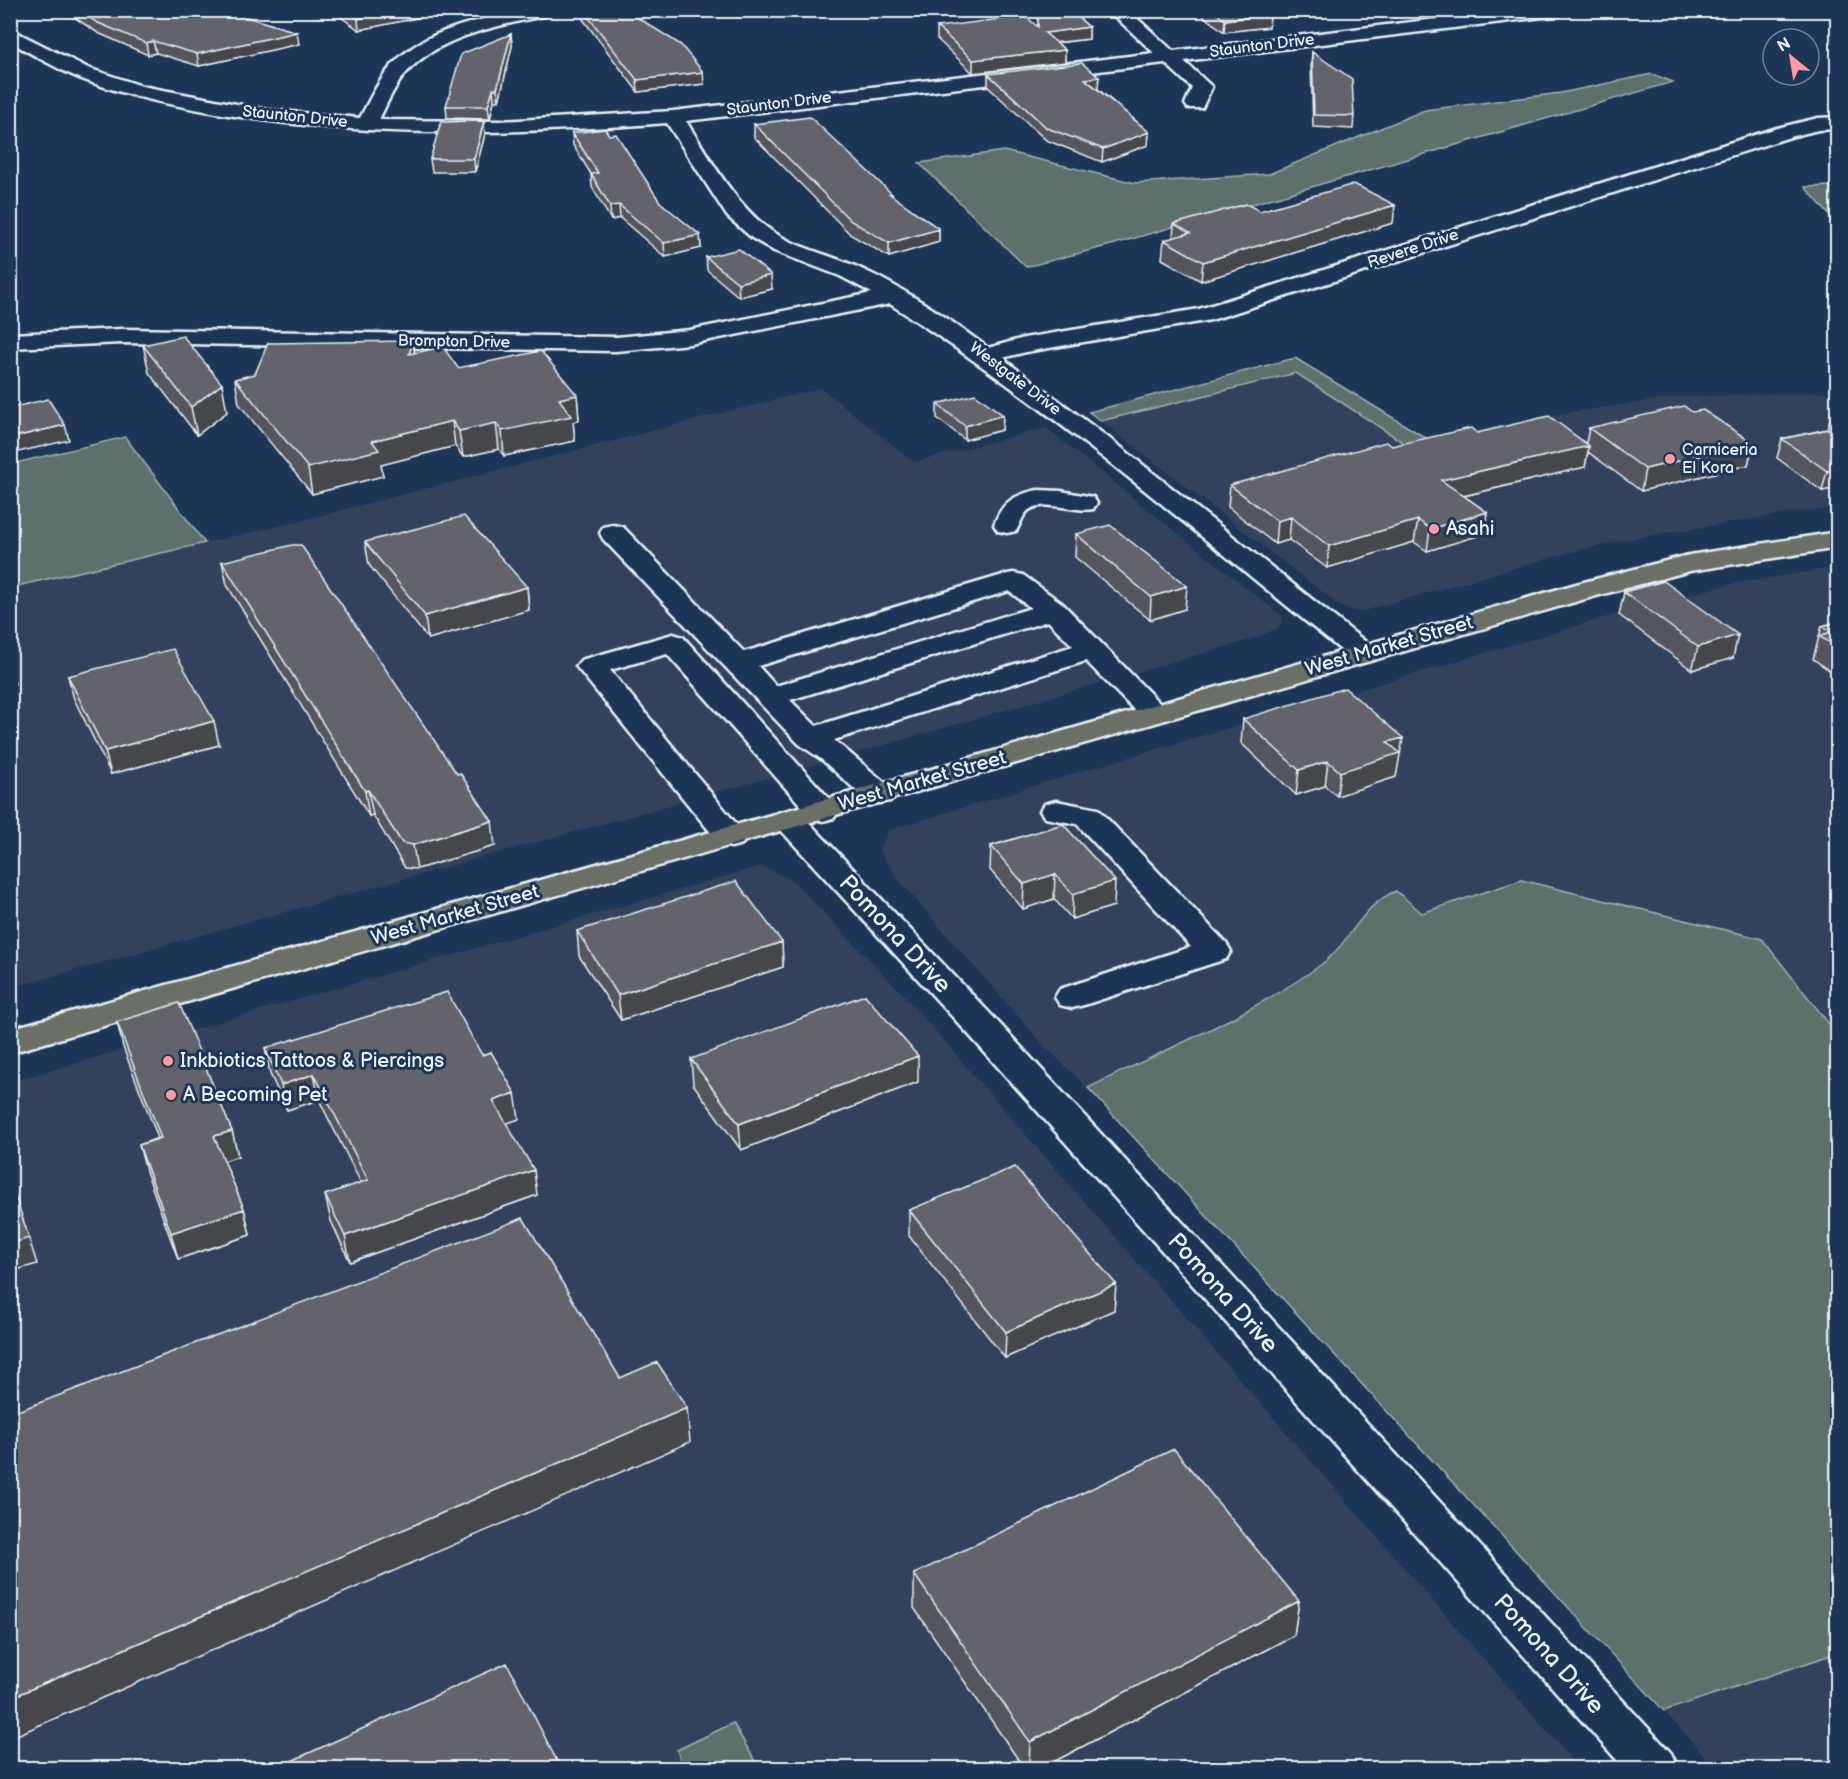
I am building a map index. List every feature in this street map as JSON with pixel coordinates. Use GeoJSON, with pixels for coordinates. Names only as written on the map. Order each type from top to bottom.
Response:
{"type":"FeatureCollection","features":[{"type":"Feature","properties":{"kind":"main road","name":"West Market Street"},"geometry":{"type":"LineString","coordinates":[[10,1041],[806,816],[1362,653],[1689,563],[1838,540]]}},
{"type":"Feature","properties":{"kind":"street"},"geometry":{"type":"LineString","coordinates":[[367,124],[384,90],[401,67],[422,49],[458,33],[545,10]]}},
{"type":"Feature","properties":{"kind":"street"},"geometry":{"type":"LineString","coordinates":[[1117,10],[1202,87],[1195,104]]}},
{"type":"Feature","properties":{"kind":"street","name":"Staunton Drive"},"geometry":{"type":"LineString","coordinates":[[10,34],[89,75],[120,86],[256,115],[331,123],[426,128],[549,126],[673,117],[1559,10]]}},
{"type":"Feature","properties":{"kind":"street","name":"Westgate Drive"},"geometry":{"type":"LineString","coordinates":[[673,117],[735,211],[760,233],[782,246],[848,272],[894,296],[984,356],[1109,450],[1362,653]]}},
{"type":"Feature","properties":{"kind":"street","name":"Revere Drive"},"geometry":{"type":"LineString","coordinates":[[984,356],[1024,345],[1203,315],[1784,132],[1818,124],[1838,123]]}},
{"type":"Feature","properties":{"kind":"street","name":"Brompton Drive"},"geometry":{"type":"LineString","coordinates":[[10,340],[122,336],[616,344],[690,337],[854,306],[894,296]]}},
{"type":"Feature","properties":{"kind":"street"},"geometry":{"type":"LineString","coordinates":[[1007,525],[1010,513],[1017,505],[1026,501],[1059,499],[1084,503]]}},
{"type":"Feature","properties":{"kind":"street"},"geometry":{"type":"LineString","coordinates":[[613,533],[810,738],[832,752],[879,794]]}},
{"type":"Feature","properties":{"kind":"street"},"geometry":{"type":"LineString","coordinates":[[738,663],[1013,581],[1053,610],[1154,713]]}},
{"type":"Feature","properties":{"kind":"street"},"geometry":{"type":"LineString","coordinates":[[770,697],[1053,610]]}},
{"type":"Feature","properties":{"kind":"street","name":"Pomona Drive"},"geometry":{"type":"LineString","coordinates":[[731,837],[591,666],[673,643],[806,816],[984,1029],[1654,1768]]}},
{"type":"Feature","properties":{"kind":"street"},"geometry":{"type":"LineString","coordinates":[[810,738],[1091,650]]}},
{"type":"Feature","properties":{"kind":"street"},"geometry":{"type":"LineString","coordinates":[[1056,811],[1087,816],[1214,951],[1072,997]]}},
{"type":"Feature","properties":{"kind":"shaded area"},"geometry":{"type":"Polygon","coordinates":[[[1296,373],[1421,453],[1431,441],[1544,416],[1679,397],[1837,392],[1837,508],[1790,513],[1630,539],[1567,553],[1360,612],[1343,608],[1101,421],[1296,373]]]}},
{"type":"Feature","properties":{"kind":"shaded area"},"geometry":{"type":"Polygon","coordinates":[[[821,388],[914,462],[1046,428],[1284,618],[1278,628],[1253,639],[804,768],[11,988],[10,585],[12,587],[283,525],[821,388]]]}},
{"type":"Feature","properties":{"kind":"shaded area"},"geometry":{"type":"Polygon","coordinates":[[[1837,567],[1837,1034],[1762,939],[1521,880],[1422,914],[1396,891],[1381,897],[1324,962],[1256,1005],[1088,1088],[1045,1047],[898,879],[879,850],[889,830],[1082,771],[1617,614],[1726,585],[1837,567]]]}},
{"type":"Feature","properties":{"kind":"shaded area"},"geometry":{"type":"Polygon","coordinates":[[[761,866],[793,881],[903,994],[1579,1768],[759,1768],[733,1723],[677,1749],[683,1768],[11,1768],[11,1082],[761,866]]]}},
{"type":"Feature","properties":{"kind":"shaded area"},"geometry":{"type":"Polygon","coordinates":[[[1837,1653],[1837,1768],[1716,1768],[1664,1711],[1837,1653]]]}},
{"type":"Feature","properties":{"kind":"green space"},"geometry":{"type":"Polygon","coordinates":[[[1652,74],[1673,82],[1111,245],[1026,267],[919,163],[1004,151],[1135,183],[1269,174],[1425,110],[1561,93],[1652,74]]]}},
{"type":"Feature","properties":{"kind":"green space"},"geometry":{"type":"Polygon","coordinates":[[[1830,186],[1837,192],[1837,224],[1805,187],[1830,186]]]}},
{"type":"Feature","properties":{"kind":"green space"},"geometry":{"type":"Polygon","coordinates":[[[1295,358],[1431,441],[1421,454],[1296,373],[1101,421],[1089,412],[1295,358]]]}},
{"type":"Feature","properties":{"kind":"green space"},"geometry":{"type":"Polygon","coordinates":[[[125,437],[205,543],[12,587],[11,464],[125,437]]]}},
{"type":"Feature","properties":{"kind":"green space"},"geometry":{"type":"Polygon","coordinates":[[[1521,880],[1762,939],[1837,1034],[1837,1653],[1664,1711],[1088,1088],[1208,1031],[1295,982],[1332,955],[1374,905],[1396,891],[1422,913],[1521,880]]]}},
{"type":"Feature","properties":{"kind":"green space"},"geometry":{"type":"Polygon","coordinates":[[[733,1723],[759,1768],[683,1768],[677,1750],[733,1723]]]}},
{"type":"Feature","properties":{"kind":"building"},"geometry":{"type":"Polygon","coordinates":[[[79,10],[223,10],[297,32],[197,54],[153,41],[146,43],[96,22],[79,10]]]}},
{"type":"Feature","properties":{"kind":"building"},"geometry":{"type":"Polygon","coordinates":[[[346,10],[395,10],[358,19],[346,10]]]}},
{"type":"Feature","properties":{"kind":"building"},"geometry":{"type":"Polygon","coordinates":[[[583,10],[626,10],[681,45],[703,72],[637,80],[583,10]]]}},
{"type":"Feature","properties":{"kind":"building"},"geometry":{"type":"Polygon","coordinates":[[[1038,10],[1070,10],[1089,27],[1045,33],[1065,50],[973,60],[937,27],[1025,16],[1038,27],[1038,10]]]}},
{"type":"Feature","properties":{"kind":"building"},"geometry":{"type":"Polygon","coordinates":[[[1212,10],[1264,10],[1270,15],[1225,20],[1212,10]]]}},
{"type":"Feature","properties":{"kind":"building"},"geometry":{"type":"Polygon","coordinates":[[[511,34],[497,89],[493,89],[488,106],[446,106],[461,54],[511,34]]]}},
{"type":"Feature","properties":{"kind":"building"},"geometry":{"type":"Polygon","coordinates":[[[1312,52],[1352,79],[1354,116],[1314,115],[1312,52]]]}},
{"type":"Feature","properties":{"kind":"building"},"geometry":{"type":"Polygon","coordinates":[[[1082,63],[1099,77],[1085,79],[1149,132],[1103,149],[1047,128],[988,74],[1082,63]]]}},
{"type":"Feature","properties":{"kind":"building"},"geometry":{"type":"Polygon","coordinates":[[[810,117],[892,194],[890,194],[939,229],[889,243],[851,221],[754,124],[810,117]]]}},
{"type":"Feature","properties":{"kind":"building"},"geometry":{"type":"Polygon","coordinates":[[[484,121],[474,159],[430,159],[441,122],[484,121]]]}},
{"type":"Feature","properties":{"kind":"building"},"geometry":{"type":"Polygon","coordinates":[[[605,129],[609,135],[616,134],[660,202],[700,235],[664,243],[619,205],[610,206],[591,174],[598,173],[572,133],[605,129]]]}},
{"type":"Feature","properties":{"kind":"building"},"geometry":{"type":"Polygon","coordinates":[[[1354,184],[1395,205],[1203,262],[1164,240],[1190,233],[1174,224],[1246,204],[1260,211],[1354,184]]]}},
{"type":"Feature","properties":{"kind":"building"},"geometry":{"type":"Polygon","coordinates":[[[739,249],[771,275],[738,283],[706,257],[739,249]]]}},
{"type":"Feature","properties":{"kind":"building"},"geometry":{"type":"Polygon","coordinates":[[[183,336],[222,384],[191,407],[143,345],[183,336]]]}},
{"type":"Feature","properties":{"kind":"building"},"geometry":{"type":"Polygon","coordinates":[[[413,341],[409,354],[443,347],[458,368],[541,351],[577,395],[559,399],[572,416],[502,431],[496,423],[459,431],[452,421],[372,441],[379,450],[308,468],[235,379],[255,374],[268,343],[413,341]]]}},
{"type":"Feature","properties":{"kind":"building"},"geometry":{"type":"Polygon","coordinates":[[[975,394],[1003,415],[965,426],[937,404],[975,394]]]}},
{"type":"Feature","properties":{"kind":"building"},"geometry":{"type":"Polygon","coordinates":[[[48,399],[65,425],[10,438],[10,408],[48,399]]]}},
{"type":"Feature","properties":{"kind":"building"},"geometry":{"type":"Polygon","coordinates":[[[1684,406],[1692,412],[1703,410],[1753,443],[1645,469],[1589,428],[1684,406]]]}},
{"type":"Feature","properties":{"kind":"building"},"geometry":{"type":"Polygon","coordinates":[[[1549,416],[1589,446],[1441,480],[1487,512],[1430,529],[1418,520],[1329,546],[1291,517],[1277,521],[1230,485],[1386,442],[1392,446],[1471,428],[1477,433],[1549,416]]]}},
{"type":"Feature","properties":{"kind":"building"},"geometry":{"type":"Polygon","coordinates":[[[1838,427],[1838,469],[1827,471],[1782,439],[1838,427]]]}},
{"type":"Feature","properties":{"kind":"building"},"geometry":{"type":"Polygon","coordinates":[[[464,516],[527,587],[425,616],[365,542],[464,516]]]}},
{"type":"Feature","properties":{"kind":"building"},"geometry":{"type":"Polygon","coordinates":[[[1110,525],[1187,586],[1151,597],[1076,534],[1110,525]]]}},
{"type":"Feature","properties":{"kind":"building"},"geometry":{"type":"Polygon","coordinates":[[[292,545],[301,545],[457,774],[460,773],[492,821],[413,845],[402,843],[368,790],[365,791],[222,562],[292,545]]]}},
{"type":"Feature","properties":{"kind":"building"},"geometry":{"type":"Polygon","coordinates":[[[1664,581],[1738,635],[1698,647],[1624,592],[1664,581]]]}},
{"type":"Feature","properties":{"kind":"building"},"geometry":{"type":"Polygon","coordinates":[[[1838,622],[1838,648],[1819,636],[1831,632],[1822,626],[1838,622]]]}},
{"type":"Feature","properties":{"kind":"building"},"geometry":{"type":"Polygon","coordinates":[[[173,649],[214,721],[105,751],[68,676],[173,649]]]}},
{"type":"Feature","properties":{"kind":"building"},"geometry":{"type":"Polygon","coordinates":[[[1345,688],[1403,738],[1387,742],[1400,753],[1340,772],[1328,761],[1299,770],[1243,719],[1345,688]]]}},
{"type":"Feature","properties":{"kind":"building"},"geometry":{"type":"Polygon","coordinates":[[[1063,824],[1115,881],[1073,894],[1055,874],[1024,884],[991,846],[1063,824]]]}},
{"type":"Feature","properties":{"kind":"building"},"geometry":{"type":"Polygon","coordinates":[[[736,881],[782,942],[618,995],[577,931],[736,881]]]}},
{"type":"Feature","properties":{"kind":"building"},"geometry":{"type":"Polygon","coordinates":[[[447,992],[482,1055],[491,1052],[515,1093],[493,1101],[534,1170],[345,1236],[325,1195],[368,1180],[314,1074],[281,1085],[265,1048],[447,992]]]}},
{"type":"Feature","properties":{"kind":"building"},"geometry":{"type":"Polygon","coordinates":[[[865,995],[918,1056],[739,1124],[691,1059],[865,995]]]}},
{"type":"Feature","properties":{"kind":"building"},"geometry":{"type":"Polygon","coordinates":[[[179,1003],[232,1131],[214,1136],[244,1209],[171,1233],[139,1145],[161,1138],[117,1022],[179,1003]]]}},
{"type":"Feature","properties":{"kind":"building"},"geometry":{"type":"Polygon","coordinates":[[[1015,1167],[1116,1284],[1006,1332],[909,1210],[1015,1167]]]}},
{"type":"Feature","properties":{"kind":"building"},"geometry":{"type":"Polygon","coordinates":[[[10,1180],[29,1238],[10,1244],[10,1180]]]}},
{"type":"Feature","properties":{"kind":"building"},"geometry":{"type":"Polygon","coordinates":[[[523,1218],[620,1378],[657,1362],[687,1408],[10,1698],[10,1414],[523,1218]]]}},
{"type":"Feature","properties":{"kind":"building"},"geometry":{"type":"Polygon","coordinates":[[[1174,1449],[1299,1601],[1030,1742],[914,1574],[1174,1449]]]}},
{"type":"Feature","properties":{"kind":"building"},"geometry":{"type":"Polygon","coordinates":[[[507,1663],[558,1763],[546,1768],[276,1768],[507,1663]]]}},
{"type":"Feature","properties":{"kind":"place","name":"Carniceria El Kora"},"geometry":{"type":"Point","coordinates":[1670,459]}},
{"type":"Feature","properties":{"kind":"place","name":"Asahi"},"geometry":{"type":"Point","coordinates":[1434,529]}},
{"type":"Feature","properties":{"kind":"place","name":"Inkbiotics Tattoos & Piercings"},"geometry":{"type":"Point","coordinates":[168,1061]}},
{"type":"Feature","properties":{"kind":"place","name":"A Becoming Pet"},"geometry":{"type":"Point","coordinates":[171,1095]}}]}
